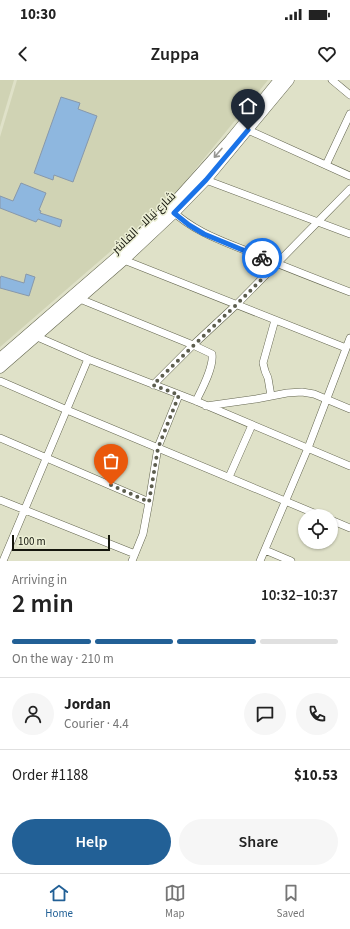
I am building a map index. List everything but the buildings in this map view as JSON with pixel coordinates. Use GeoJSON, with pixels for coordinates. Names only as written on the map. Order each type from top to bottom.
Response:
{"type":"FeatureCollection","features":[{"type":"Feature","properties":{"kind":"highway","name":"شارع نيالا - الفاشر"},"geometry":{"type":"LineString","coordinates":[[0,358],[80,299],[124,260],[172,210],[278,80]]}},
{"type":"Feature","properties":{"kind":"highway","name":"شارع نيالا - الفاشر"},"geometry":{"type":"LineString","coordinates":[[0,368],[33,335],[119,255],[206,180],[289,80]]}},
{"type":"Feature","properties":{"kind":"street"},"geometry":{"type":"LineString","coordinates":[[332,80],[350,95]]}},
{"type":"Feature","properties":{"kind":"street"},"geometry":{"type":"LineString","coordinates":[[326,165],[350,114]]}},
{"type":"Feature","properties":{"kind":"street"},"geometry":{"type":"LineString","coordinates":[[248,130],[350,176]]}},
{"type":"Feature","properties":{"kind":"street"},"geometry":{"type":"LineString","coordinates":[[206,180],[350,234]]}},
{"type":"Feature","properties":{"kind":"street"},"geometry":{"type":"LineString","coordinates":[[153,385],[236,305],[350,189]]}},
{"type":"Feature","properties":{"kind":"street"},"geometry":{"type":"LineString","coordinates":[[172,210],[189,225],[204,234],[350,292]]}},
{"type":"Feature","properties":{"kind":"street"},"geometry":{"type":"LineString","coordinates":[[124,260],[346,348]]}},
{"type":"Feature","properties":{"kind":"street"},"geometry":{"type":"LineString","coordinates":[[80,299],[194,345],[212,354],[206,379],[196,401]]}},
{"type":"Feature","properties":{"kind":"street"},"geometry":{"type":"LineString","coordinates":[[271,396],[268,378],[263,362],[275,320]]}},
{"type":"Feature","properties":{"kind":"street"},"geometry":{"type":"LineString","coordinates":[[33,335],[88,359],[196,401],[252,426],[350,466]]}},
{"type":"Feature","properties":{"kind":"street"},"geometry":{"type":"LineString","coordinates":[[260,561],[308,448],[350,338]]}},
{"type":"Feature","properties":{"kind":"street"},"geometry":{"type":"LineString","coordinates":[[3,561],[88,359]]}},
{"type":"Feature","properties":{"kind":"street"},"geometry":{"type":"LineString","coordinates":[[0,381],[305,509]]}},
{"type":"Feature","properties":{"kind":"street"},"geometry":{"type":"LineString","coordinates":[[206,406],[302,392],[314,394],[350,409]]}},
{"type":"Feature","properties":{"kind":"street"},"geometry":{"type":"LineString","coordinates":[[0,500],[133,558],[143,534],[158,448],[179,395]]}},
{"type":"Feature","properties":{"kind":"street"},"geometry":{"type":"LineString","coordinates":[[229,477],[252,426]]}},
{"type":"Feature","properties":{"kind":"street"},"geometry":{"type":"LineString","coordinates":[[0,438],[149,502]]}},
{"type":"Feature","properties":{"kind":"street"},"geometry":{"type":"LineString","coordinates":[[338,523],[350,528]]}},
{"type":"Feature","properties":{"kind":"street"},"geometry":{"type":"LineString","coordinates":[[265,550],[291,561]]}},
{"type":"Feature","properties":{"kind":"shaded area"},"geometry":{"type":"Polygon","coordinates":[[[0,80],[14,80],[0,127],[0,80]]]}},
{"type":"Feature","properties":{"kind":"shaded area"},"geometry":{"type":"Polygon","coordinates":[[[17,80],[268,80],[171,199],[0,347],[0,137],[17,80]]]}},
{"type":"Feature","properties":{"kind":"way so far"},"geometry":{"type":"LineString","coordinates":[[111,485],[149,502],[158,448],[179,395],[153,385],[277,264],[262,258]]}},
{"type":"Feature","properties":{"kind":"route"},"geometry":{"type":"LineString","coordinates":[[248,130],[206,180],[174,213],[189,225],[204,234],[262,258]]}}]}
